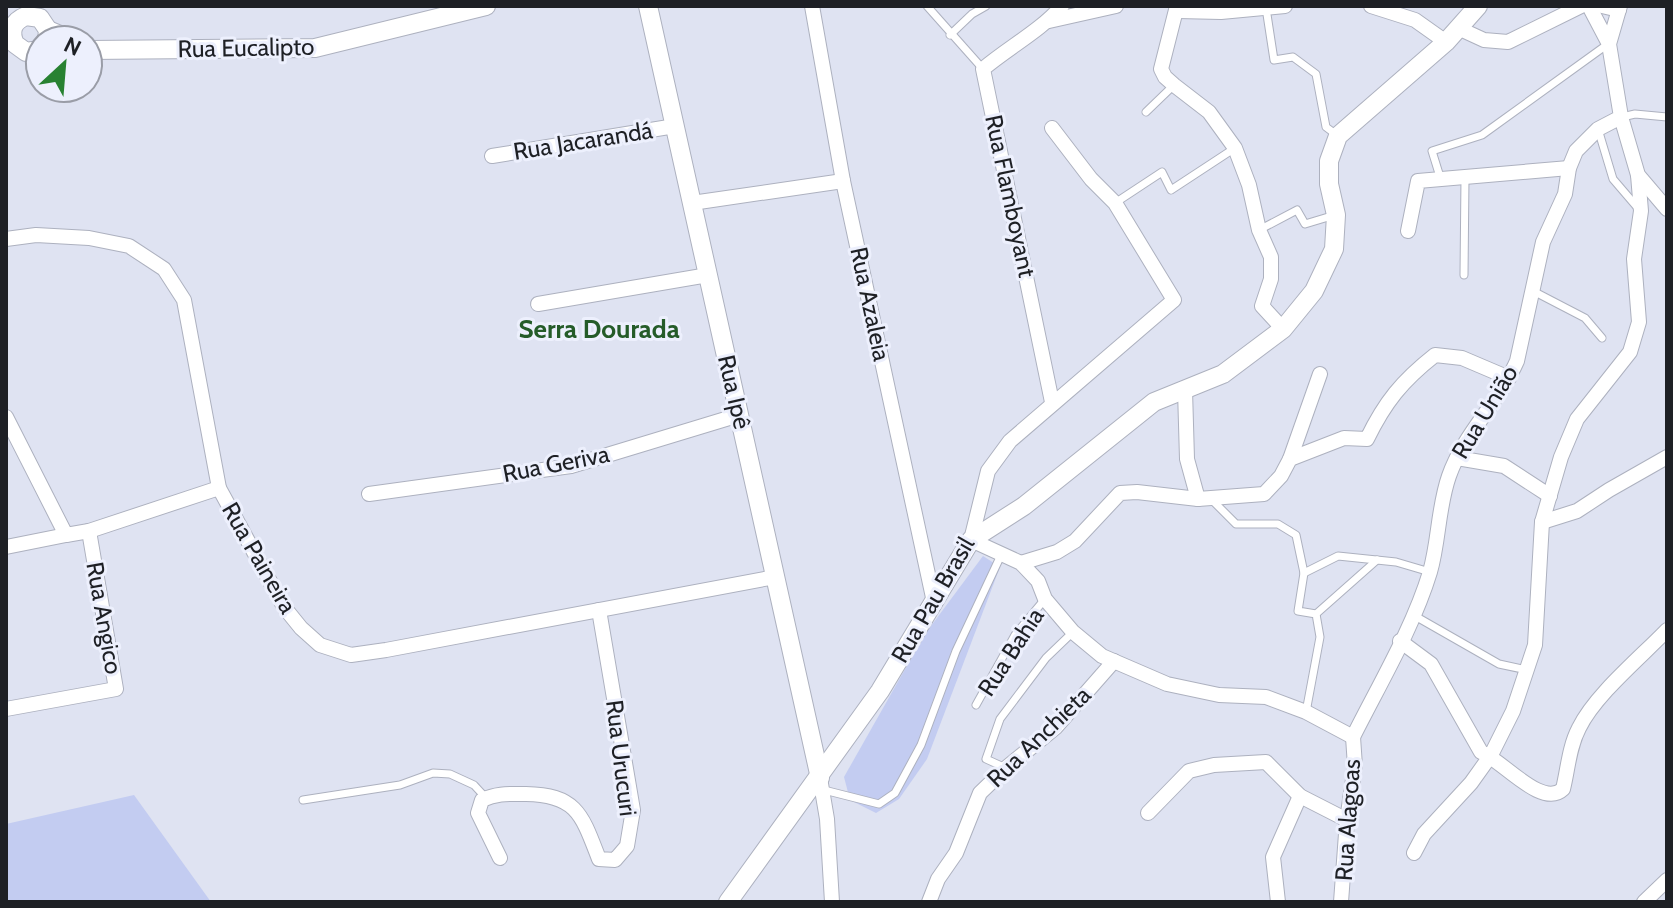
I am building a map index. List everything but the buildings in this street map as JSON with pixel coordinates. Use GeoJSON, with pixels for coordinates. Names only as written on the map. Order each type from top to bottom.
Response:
{"type":"FeatureCollection","features":[{"type":"Feature","properties":{"kind":"street","name":"Rua Eucalipto"},"geometry":{"type":"LineString","coordinates":[[104,49],[315,48],[486,6]]}},
{"type":"Feature","properties":{"kind":"street","name":"Rua Ipê"},"geometry":{"type":"LineString","coordinates":[[648,6],[821,784]]}},
{"type":"Feature","properties":{"kind":"street","name":"Rua Azaleia"},"geometry":{"type":"LineString","coordinates":[[812,6],[843,181],[934,602]]}},
{"type":"Feature","properties":{"kind":"street"},"geometry":{"type":"LineString","coordinates":[[983,69],[1048,22],[1062,6]]}},
{"type":"Feature","properties":{"kind":"street"},"geometry":{"type":"LineString","coordinates":[[1048,22],[1116,6]]}},
{"type":"Feature","properties":{"kind":"street"},"geometry":{"type":"LineString","coordinates":[[1283,329],[1262,306],[1271,279],[1271,257],[1259,230],[1249,185],[1235,148],[1209,112],[1165,77],[1161,69],[1177,8],[1221,12],[1285,6]]}},
{"type":"Feature","properties":{"kind":"street"},"geometry":{"type":"LineString","coordinates":[[1371,6],[1415,13],[1452,35],[1508,42],[1581,6]]}},
{"type":"Feature","properties":{"kind":"street"},"geometry":{"type":"LineString","coordinates":[[971,540],[1024,506],[1154,402],[1223,374],[1283,329],[1314,291],[1334,249],[1336,215],[1329,184],[1329,161],[1338,136],[1452,35],[1478,6]]}},
{"type":"Feature","properties":{"kind":"street"},"geometry":{"type":"LineString","coordinates":[[1414,853],[1424,834],[1471,783],[1491,755],[1513,711],[1535,645],[1542,522],[1561,457],[1577,419],[1630,352],[1639,322],[1634,259],[1641,211],[1638,175],[1621,117],[1609,44],[1589,6]]}},
{"type":"Feature","properties":{"kind":"street"},"geometry":{"type":"LineString","coordinates":[[1602,6],[1623,7],[1609,44]]}},
{"type":"Feature","properties":{"kind":"street"},"geometry":{"type":"LineString","coordinates":[[10,47],[14,24],[34,11]]}},
{"type":"Feature","properties":{"kind":"street","name":"Rua Flamboyant"},"geometry":{"type":"LineString","coordinates":[[983,69],[1052,402]]}},
{"type":"Feature","properties":{"kind":"street","name":"Rua União"},"geometry":{"type":"LineString","coordinates":[[1353,737],[1413,615],[1430,572],[1448,478],[1457,458],[1517,361],[1543,242],[1565,194],[1569,168],[1576,151],[1598,129],[1621,117]]}},
{"type":"Feature","properties":{"kind":"street","name":"Rua Jacarandá"},"geometry":{"type":"LineString","coordinates":[[492,156],[675,126]]}},
{"type":"Feature","properties":{"kind":"street"},"geometry":{"type":"LineString","coordinates":[[1052,128],[1091,179],[1115,203]]}},
{"type":"Feature","properties":{"kind":"street"},"geometry":{"type":"LineString","coordinates":[[1408,231],[1418,181],[1569,168]]}},
{"type":"Feature","properties":{"kind":"street"},"geometry":{"type":"LineString","coordinates":[[1638,175],[1667,209]]}},
{"type":"Feature","properties":{"kind":"street"},"geometry":{"type":"LineString","coordinates":[[692,203],[843,181]]}},
{"type":"Feature","properties":{"kind":"street","name":"Rua Pau Brasil"},"geometry":{"type":"LineString","coordinates":[[728,902],[821,784],[880,691],[971,540],[988,471],[1010,441],[1174,300],[1115,203]]}},
{"type":"Feature","properties":{"kind":"street","name":"Rua Paineira"},"geometry":{"type":"LineString","coordinates":[[6,239],[36,235],[116,243],[129,246],[164,269],[184,300],[219,488],[284,607],[320,645],[351,655],[775,577]]}},
{"type":"Feature","properties":{"kind":"street"},"geometry":{"type":"LineString","coordinates":[[538,304],[708,275]]}},
{"type":"Feature","properties":{"kind":"street"},"geometry":{"type":"LineString","coordinates":[[1290,459],[1344,438],[1367,439],[1383,406],[1407,377],[1435,355],[1462,358],[1509,378]]}},
{"type":"Feature","properties":{"kind":"street"},"geometry":{"type":"LineString","coordinates":[[1021,563],[1057,552],[1075,541],[1120,493],[1204,499],[1264,494],[1281,476],[1290,459],[1320,374]]}},
{"type":"Feature","properties":{"kind":"street"},"geometry":{"type":"LineString","coordinates":[[1185,390],[1187,459],[1204,499]]}},
{"type":"Feature","properties":{"kind":"street","name":"Rua Geriva"},"geometry":{"type":"LineString","coordinates":[[369,494],[571,466],[739,415]]}},
{"type":"Feature","properties":{"kind":"street"},"geometry":{"type":"LineString","coordinates":[[6,417],[66,535]]}},
{"type":"Feature","properties":{"kind":"street"},"geometry":{"type":"LineString","coordinates":[[1542,522],[1577,511],[1667,457]]}},
{"type":"Feature","properties":{"kind":"street"},"geometry":{"type":"LineString","coordinates":[[1457,458],[1504,466],[1550,496]]}},
{"type":"Feature","properties":{"kind":"street"},"geometry":{"type":"LineString","coordinates":[[6,547],[89,531],[219,488]]}},
{"type":"Feature","properties":{"kind":"street","name":"Rua Angico"},"geometry":{"type":"LineString","coordinates":[[6,709],[116,689],[89,531]]}},
{"type":"Feature","properties":{"kind":"street"},"geometry":{"type":"LineString","coordinates":[[971,540],[1021,563],[1038,581],[1045,599],[1073,632],[1102,656],[1167,684],[1219,695],[1266,697],[1306,712],[1353,737]]}},
{"type":"Feature","properties":{"kind":"street","name":"Rua Urucuri"},"geometry":{"type":"LineString","coordinates":[[486,798],[495,794],[542,794],[565,800],[578,811],[599,859],[615,860],[627,846],[633,810],[599,610]]}},
{"type":"Feature","properties":{"kind":"street"},"geometry":{"type":"LineString","coordinates":[[1400,641],[1431,664],[1481,752],[1491,755],[1523,782],[1544,794],[1560,792],[1579,727],[1605,694],[1667,630]]}},
{"type":"Feature","properties":{"kind":"street","name":"Rua Anchieta"},"geometry":{"type":"LineString","coordinates":[[929,902],[938,879],[956,853],[980,793],[1056,727],[1114,661]]}},
{"type":"Feature","properties":{"kind":"street","name":"Rua Alagoas"},"geometry":{"type":"LineString","coordinates":[[1341,902],[1347,820],[1355,766],[1353,737]]}},
{"type":"Feature","properties":{"kind":"street"},"geometry":{"type":"LineString","coordinates":[[1148,813],[1189,771],[1214,765],[1266,762],[1300,796],[1347,820]]}},
{"type":"Feature","properties":{"kind":"street"},"geometry":{"type":"LineString","coordinates":[[821,784],[827,819],[832,902]]}},
{"type":"Feature","properties":{"kind":"street"},"geometry":{"type":"LineString","coordinates":[[1278,902],[1273,857],[1300,796]]}},
{"type":"Feature","properties":{"kind":"street"},"geometry":{"type":"LineString","coordinates":[[486,798],[482,800],[478,813],[500,858]]}},
{"type":"Feature","properties":{"kind":"street"},"geometry":{"type":"LineString","coordinates":[[1644,902],[1667,880]]}},
{"type":"Feature","properties":{"kind":"lane"},"geometry":{"type":"LineString","coordinates":[[927,6],[983,69]]}},
{"type":"Feature","properties":{"kind":"lane"},"geometry":{"type":"LineString","coordinates":[[950,35],[972,14],[986,6]]}},
{"type":"Feature","properties":{"kind":"lane"},"geometry":{"type":"LineString","coordinates":[[1266,8],[1274,60],[1293,57],[1316,74],[1326,127],[1338,136]]}},
{"type":"Feature","properties":{"kind":"lane"},"geometry":{"type":"LineString","coordinates":[[1441,180],[1432,151],[1482,135],[1609,44]]}},
{"type":"Feature","properties":{"kind":"lane"},"geometry":{"type":"LineString","coordinates":[[1146,112],[1174,85]]}},
{"type":"Feature","properties":{"kind":"lane"},"geometry":{"type":"LineString","coordinates":[[1621,117],[1635,114],[1667,117]]}},
{"type":"Feature","properties":{"kind":"lane"},"geometry":{"type":"LineString","coordinates":[[1598,129],[1613,179],[1641,211]]}},
{"type":"Feature","properties":{"kind":"lane"},"geometry":{"type":"LineString","coordinates":[[1115,203],[1162,172],[1171,190],[1235,148]]}},
{"type":"Feature","properties":{"kind":"lane"},"geometry":{"type":"LineString","coordinates":[[1464,275],[1465,178]]}},
{"type":"Feature","properties":{"kind":"lane"},"geometry":{"type":"LineString","coordinates":[[1259,230],[1297,210],[1305,224],[1336,215]]}},
{"type":"Feature","properties":{"kind":"lane"},"geometry":{"type":"LineString","coordinates":[[1533,291],[1585,318],[1602,338]]}},
{"type":"Feature","properties":{"kind":"lane"},"geometry":{"type":"LineString","coordinates":[[1204,499],[1236,524],[1278,524],[1296,535],[1304,573],[1298,611],[1316,614]]}},
{"type":"Feature","properties":{"kind":"lane"},"geometry":{"type":"LineString","coordinates":[[821,784],[879,804],[895,793],[921,745],[956,651],[992,568],[1002,553]]}},
{"type":"Feature","properties":{"kind":"lane"},"geometry":{"type":"LineString","coordinates":[[1304,573],[1338,556],[1396,562],[1430,572]]}},
{"type":"Feature","properties":{"kind":"lane"},"geometry":{"type":"LineString","coordinates":[[1316,614],[1377,560]]}},
{"type":"Feature","properties":{"kind":"lane","name":"Rua Bahia"},"geometry":{"type":"LineString","coordinates":[[976,705],[1015,635],[1045,599]]}},
{"type":"Feature","properties":{"kind":"lane"},"geometry":{"type":"LineString","coordinates":[[1306,712],[1320,637],[1316,614]]}},
{"type":"Feature","properties":{"kind":"lane"},"geometry":{"type":"LineString","coordinates":[[1413,615],[1499,664],[1527,670]]}},
{"type":"Feature","properties":{"kind":"lane"},"geometry":{"type":"LineString","coordinates":[[1006,768],[986,759],[1000,719],[1046,658],[1073,632]]}},
{"type":"Feature","properties":{"kind":"lane"},"geometry":{"type":"LineString","coordinates":[[303,800],[400,785],[433,773],[450,774],[474,785],[486,798]]}},
{"type":"Feature","properties":{"kind":"shaded area"},"geometry":{"type":"Polygon","coordinates":[[[983,556],[1000,567],[927,759],[899,799],[876,813],[850,800],[844,777],[925,634],[983,556]]]}},
{"type":"Feature","properties":{"kind":"shaded area"},"geometry":{"type":"Polygon","coordinates":[[[134,795],[211,902],[6,902],[6,824],[134,795]]]}},
{"type":"Feature","properties":{"kind":"district","name":"Serra Dourada"},"geometry":{"type":"Point","coordinates":[599,329]}}]}
